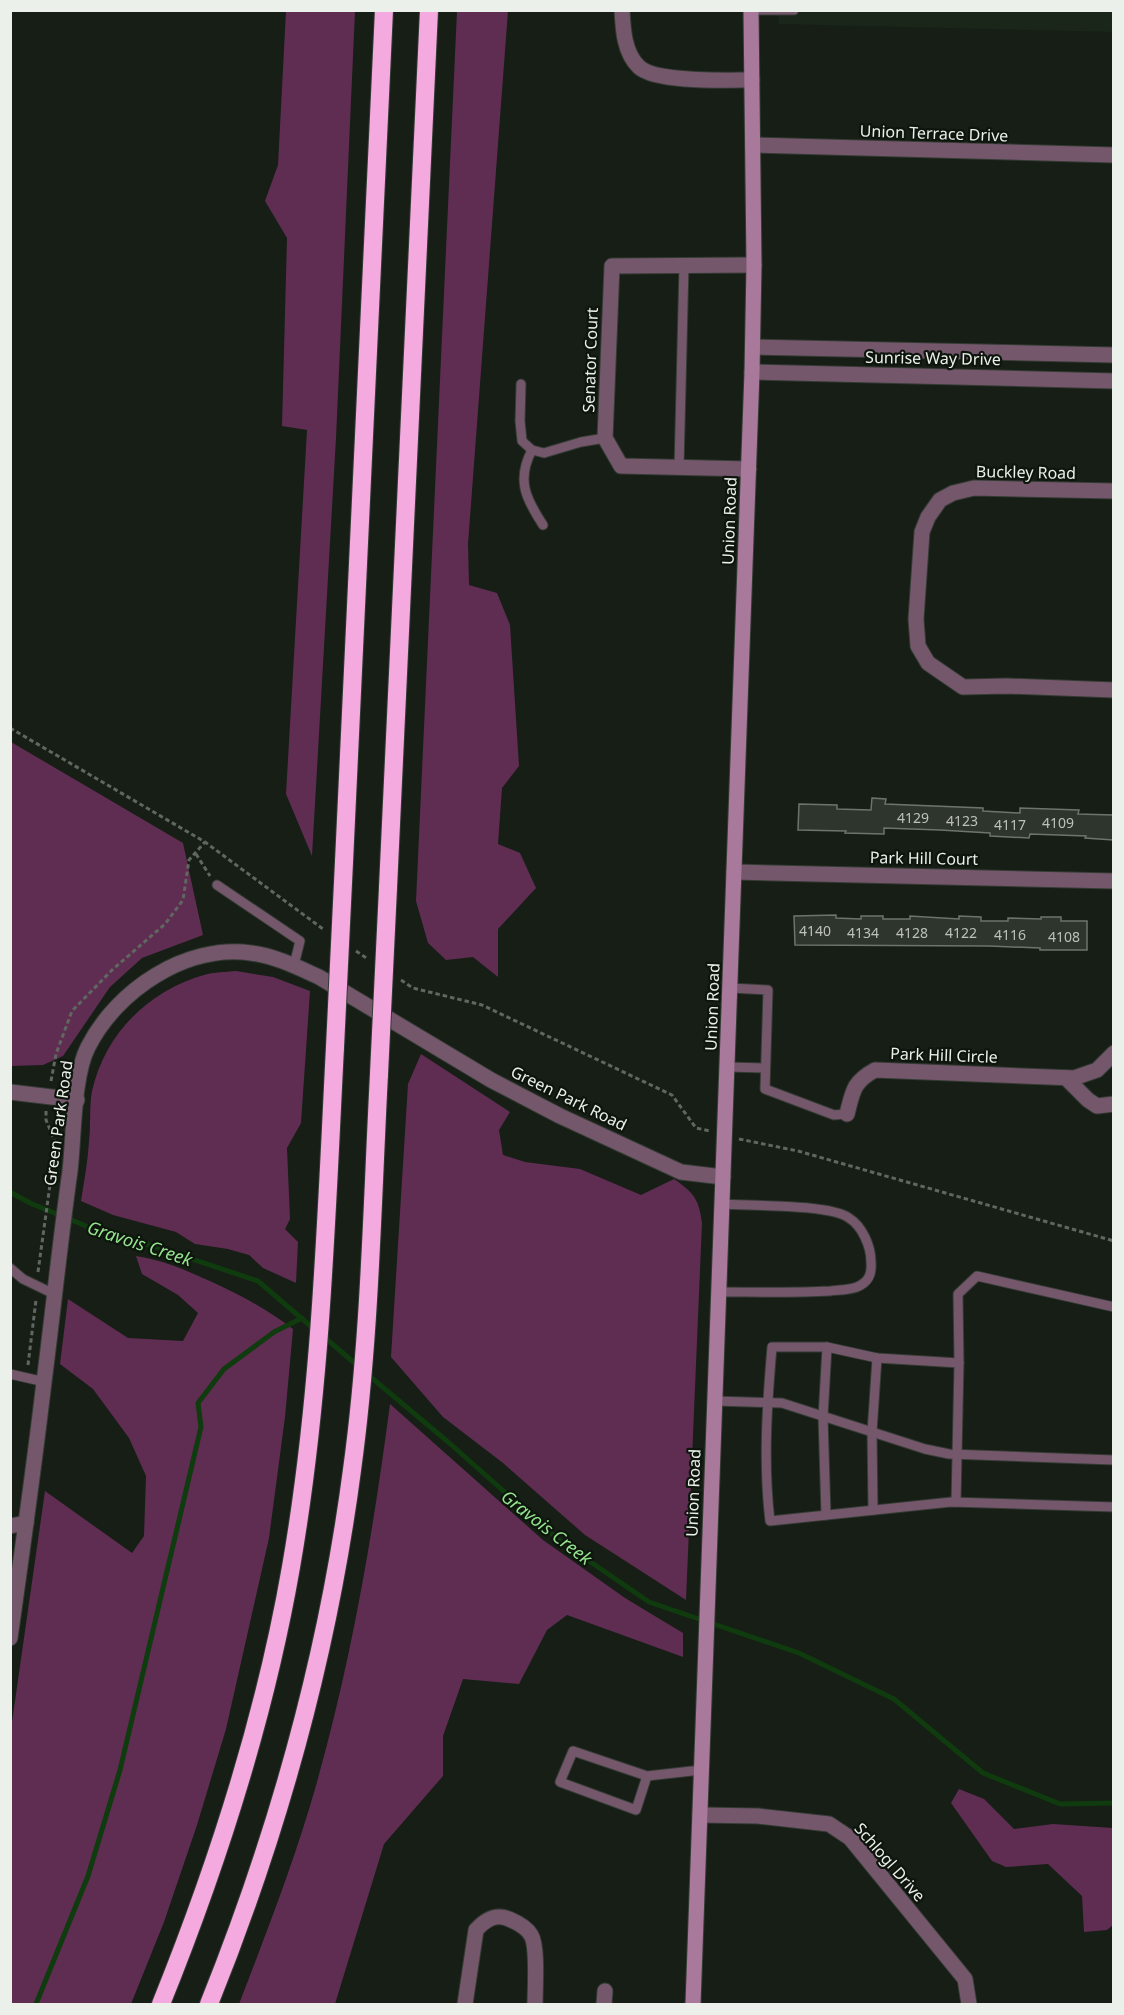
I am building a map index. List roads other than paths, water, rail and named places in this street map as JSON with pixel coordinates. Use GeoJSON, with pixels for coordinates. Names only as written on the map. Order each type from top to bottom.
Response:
{"type":"FeatureCollection","features":[{"type":"Feature","properties":{"kind":"highway"},"geometry":{"type":"LineString","coordinates":[[161,2004],[193,1926],[250,1749],[291,1567],[310,1435],[316,1377],[335,1047],[384,10]]}},
{"type":"Feature","properties":{"kind":"highway"},"geometry":{"type":"LineString","coordinates":[[209,2004],[259,1870],[290,1770],[313,1680],[330,1601],[352,1470],[360,1406],[379,1074],[429,10]]}},
{"type":"Feature","properties":{"kind":"main road","name":"Union Road"},"geometry":{"type":"LineString","coordinates":[[693,2004],[753,347],[754,10]]}},
{"type":"Feature","properties":{"kind":"street"},"geometry":{"type":"LineString","coordinates":[[622,10],[623,33],[631,55],[638,66],[649,73],[689,79],[752,80]]}},
{"type":"Feature","properties":{"kind":"street","name":"Union Terrace Drive"},"geometry":{"type":"LineString","coordinates":[[753,145],[1113,155]]}},
{"type":"Feature","properties":{"kind":"street","name":"Senator Court"},"geometry":{"type":"LineString","coordinates":[[605,438],[612,266],[754,265]]}},
{"type":"Feature","properties":{"kind":"street","name":"Sunrise Way Drive"},"geometry":{"type":"LineString","coordinates":[[753,347],[1113,355]]}},
{"type":"Feature","properties":{"kind":"street","name":"Sunrise Way Drive"},"geometry":{"type":"LineString","coordinates":[[752,372],[1113,381]]}},
{"type":"Feature","properties":{"kind":"street"},"geometry":{"type":"LineString","coordinates":[[605,438],[621,466],[749,469]]}},
{"type":"Feature","properties":{"kind":"street","name":"Buckley Road"},"geometry":{"type":"LineString","coordinates":[[1113,491],[974,488],[953,493],[940,500],[928,517],[922,532],[916,619],[918,646],[928,663],[963,687],[1007,686],[1113,690]]}},
{"type":"Feature","properties":{"kind":"street","name":"Park Hill Court"},"geometry":{"type":"LineString","coordinates":[[734,872],[1113,880]]}},
{"type":"Feature","properties":{"kind":"street","name":"Green Park Road"},"geometry":{"type":"LineString","coordinates":[[10,1638],[45,1382],[81,1066],[95,1034],[126,998],[149,980],[194,958],[212,954],[250,953],[272,957],[319,977],[491,1080],[560,1116],[681,1172],[723,1177]]}},
{"type":"Feature","properties":{"kind":"street","name":"Park Hill Circle"},"geometry":{"type":"LineString","coordinates":[[847,1114],[853,1092],[861,1078],[875,1070],[1074,1078],[1097,1070],[1113,1053]]}},
{"type":"Feature","properties":{"kind":"street"},"geometry":{"type":"LineString","coordinates":[[1066,1078],[1097,1106],[1113,1104]]}},
{"type":"Feature","properties":{"kind":"street"},"geometry":{"type":"LineString","coordinates":[[10,1092],[76,1100]]}},
{"type":"Feature","properties":{"kind":"street"},"geometry":{"type":"LineString","coordinates":[[10,1526],[26,1523]]}},
{"type":"Feature","properties":{"kind":"street","name":"Schlogl Drive"},"geometry":{"type":"LineString","coordinates":[[700,1815],[758,1816],[830,1824],[836,1828],[850,1838],[965,1980],[969,2004]]}},
{"type":"Feature","properties":{"kind":"street"},"geometry":{"type":"LineString","coordinates":[[465,2004],[476,1930],[484,1922],[500,1917],[508,1918],[526,1928],[534,1940],[535,2004]]}},
{"type":"Feature","properties":{"kind":"lane"},"geometry":{"type":"LineString","coordinates":[[754,10],[794,10]]}},
{"type":"Feature","properties":{"kind":"lane"},"geometry":{"type":"LineString","coordinates":[[679,468],[684,266]]}},
{"type":"Feature","properties":{"kind":"lane"},"geometry":{"type":"LineString","coordinates":[[521,384],[522,441],[532,450],[544,453],[581,442],[605,438]]}},
{"type":"Feature","properties":{"kind":"lane"},"geometry":{"type":"LineString","coordinates":[[532,450],[524,466],[524,486],[528,503],[543,525]]}},
{"type":"Feature","properties":{"kind":"lane"},"geometry":{"type":"LineString","coordinates":[[216,885],[300,941],[294,965]]}},
{"type":"Feature","properties":{"kind":"lane"},"geometry":{"type":"LineString","coordinates":[[730,988],[768,990],[765,1089],[834,1114],[847,1114]]}},
{"type":"Feature","properties":{"kind":"lane"},"geometry":{"type":"LineString","coordinates":[[728,1067],[765,1068]]}},
{"type":"Feature","properties":{"kind":"lane"},"geometry":{"type":"LineString","coordinates":[[720,1292],[814,1292],[854,1288],[866,1282],[871,1274],[871,1254],[861,1230],[848,1217],[840,1213],[722,1204]]}},
{"type":"Feature","properties":{"kind":"lane"},"geometry":{"type":"LineString","coordinates":[[10,1268],[23,1279],[54,1294]]}},
{"type":"Feature","properties":{"kind":"lane"},"geometry":{"type":"LineString","coordinates":[[956,1502],[958,1294],[977,1276],[1113,1307]]}},
{"type":"Feature","properties":{"kind":"lane"},"geometry":{"type":"LineString","coordinates":[[959,1363],[877,1358],[828,1347],[772,1347],[767,1403],[766,1487],[771,1521],[956,1502],[1113,1507]]}},
{"type":"Feature","properties":{"kind":"lane"},"geometry":{"type":"LineString","coordinates":[[826,1515],[823,1417],[828,1347]]}},
{"type":"Feature","properties":{"kind":"lane"},"geometry":{"type":"LineString","coordinates":[[873,1510],[872,1432],[877,1358]]}},
{"type":"Feature","properties":{"kind":"lane"},"geometry":{"type":"LineString","coordinates":[[10,1374],[45,1382]]}},
{"type":"Feature","properties":{"kind":"lane"},"geometry":{"type":"LineString","coordinates":[[715,1401],[782,1403],[925,1449],[957,1454],[1113,1460]]}},
{"type":"Feature","properties":{"kind":"lane"},"geometry":{"type":"LineString","coordinates":[[647,1776],[636,1810],[560,1782],[573,1751],[647,1776],[701,1770]]}},
{"type":"Feature","properties":{"kind":"waterway","name":"Gravois Creek"},"geometry":{"type":"LineString","coordinates":[[10,1192],[30,1203],[91,1228],[258,1281],[314,1329]]}},
{"type":"Feature","properties":{"kind":"waterway"},"geometry":{"type":"LineString","coordinates":[[36,2004],[88,1876],[120,1770],[201,1427],[198,1403],[224,1369],[274,1332],[302,1318]]}},
{"type":"Feature","properties":{"kind":"waterway","name":"Gravois Creek"},"geometry":{"type":"LineString","coordinates":[[324,1337],[358,1366]]}},
{"type":"Feature","properties":{"kind":"waterway","name":"Gravois Creek"},"geometry":{"type":"LineString","coordinates":[[367,1374],[560,1541],[649,1602],[799,1653],[894,1699],[983,1773],[1060,1804],[1114,1803]]}}]}
